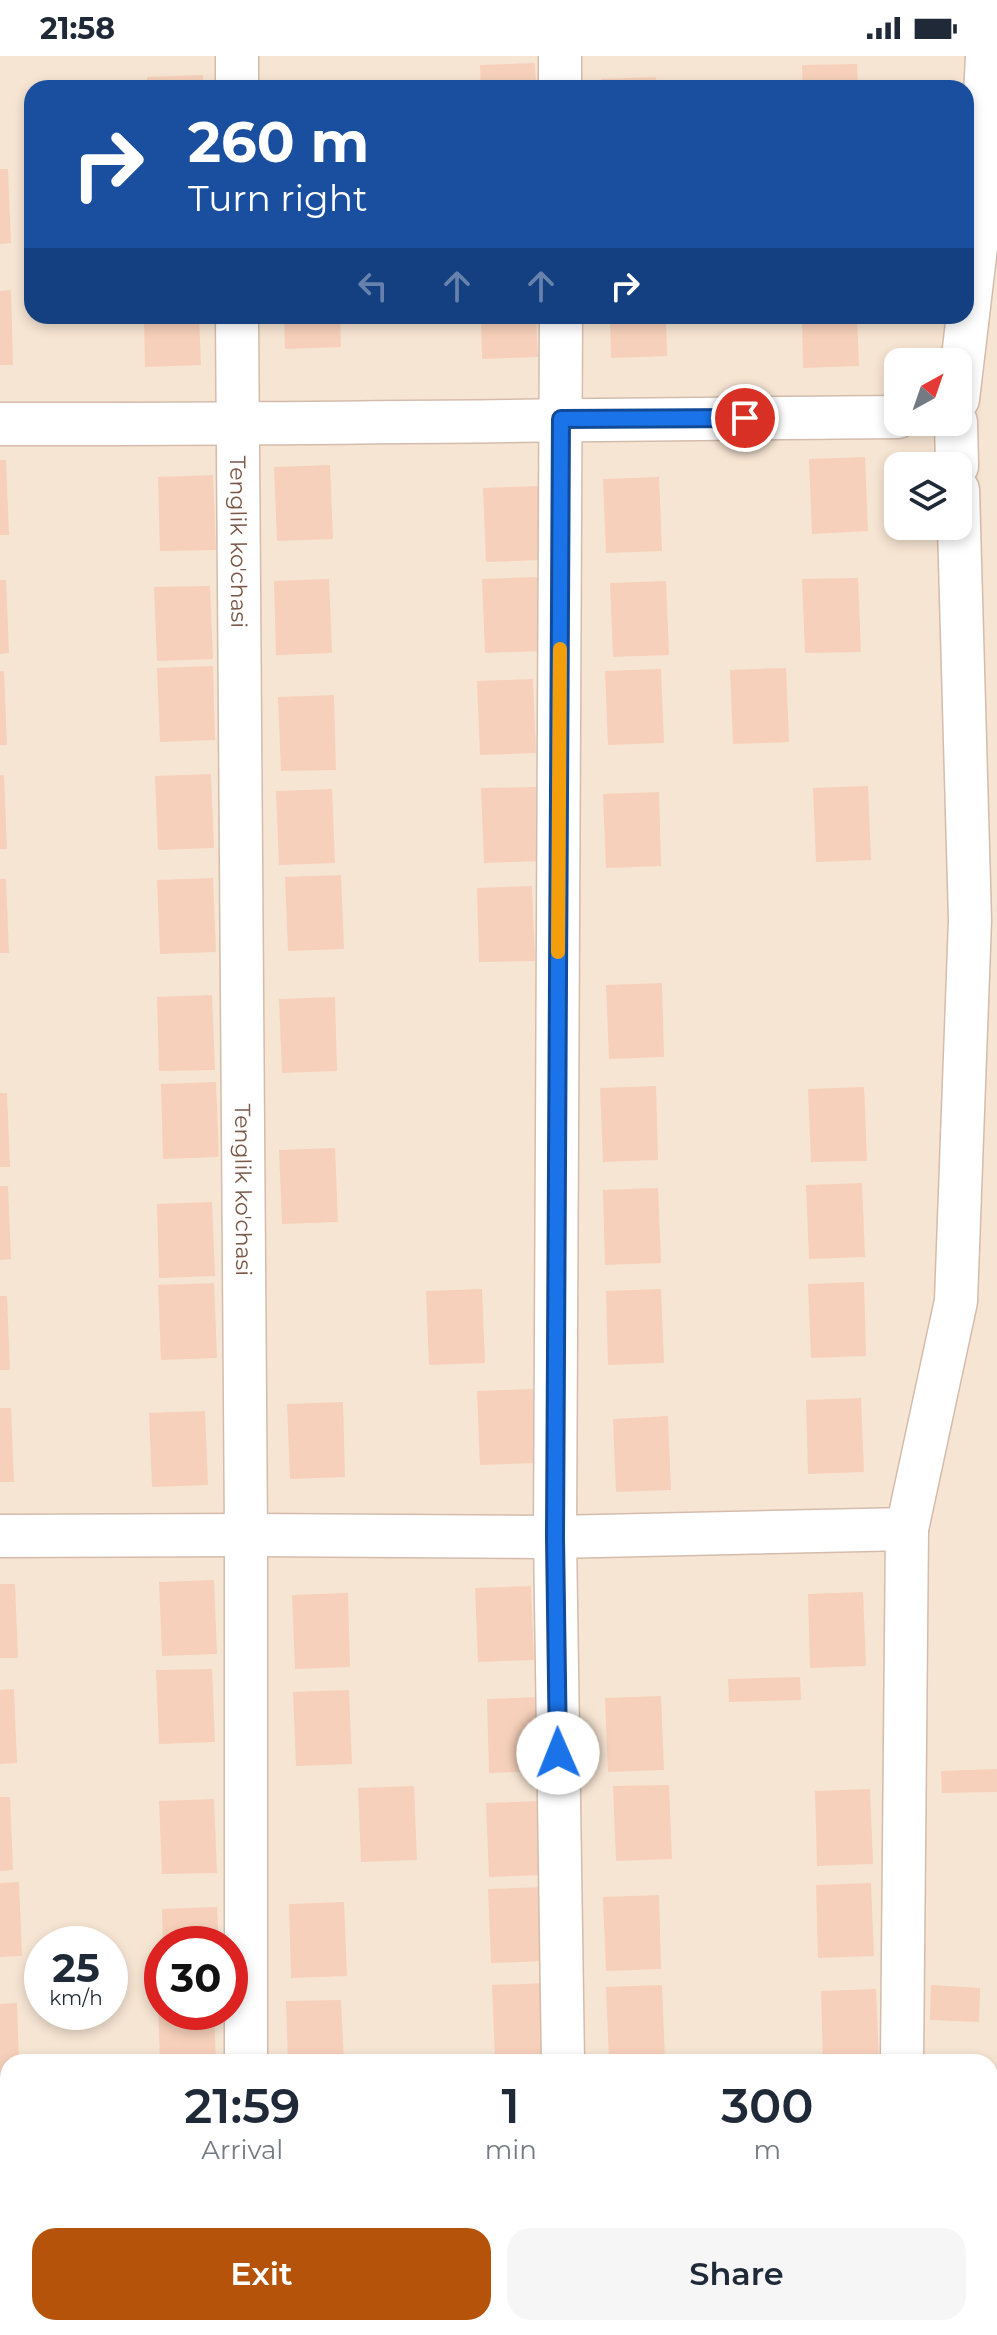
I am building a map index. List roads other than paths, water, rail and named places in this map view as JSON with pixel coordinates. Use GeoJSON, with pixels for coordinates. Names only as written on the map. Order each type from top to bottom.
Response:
{"type":"FeatureCollection","features":[{"type":"Feature","properties":{"kind":"street"},"geometry":{"type":"LineString","coordinates":[[237,56],[237,80]]}},
{"type":"Feature","properties":{"kind":"street"},"geometry":{"type":"LineString","coordinates":[[560,56],[560,80]]}},
{"type":"Feature","properties":{"kind":"street"},"geometry":{"type":"LineString","coordinates":[[974,264],[987,56]]}},
{"type":"Feature","properties":{"kind":"street","name":"Tenglik ko'chasi"},"geometry":{"type":"LineString","coordinates":[[237,324],[246,1535],[246,2054]]}},
{"type":"Feature","properties":{"kind":"street"},"geometry":{"type":"LineString","coordinates":[[561,324],[555,1537],[563,2054]]}},
{"type":"Feature","properties":{"kind":"street"},"geometry":{"type":"LineString","coordinates":[[964,348],[967,324]]}},
{"type":"Feature","properties":{"kind":"street"},"geometry":{"type":"LineString","coordinates":[[0,424],[236,425],[884,417]]}},
{"type":"Feature","properties":{"kind":"street"},"geometry":{"type":"LineString","coordinates":[[902,2054],[907,1529],[956,1301],[970,920],[959,540]]}},
{"type":"Feature","properties":{"kind":"street"},"geometry":{"type":"LineString","coordinates":[[0,1536],[555,1537],[907,1529]]}}]}
